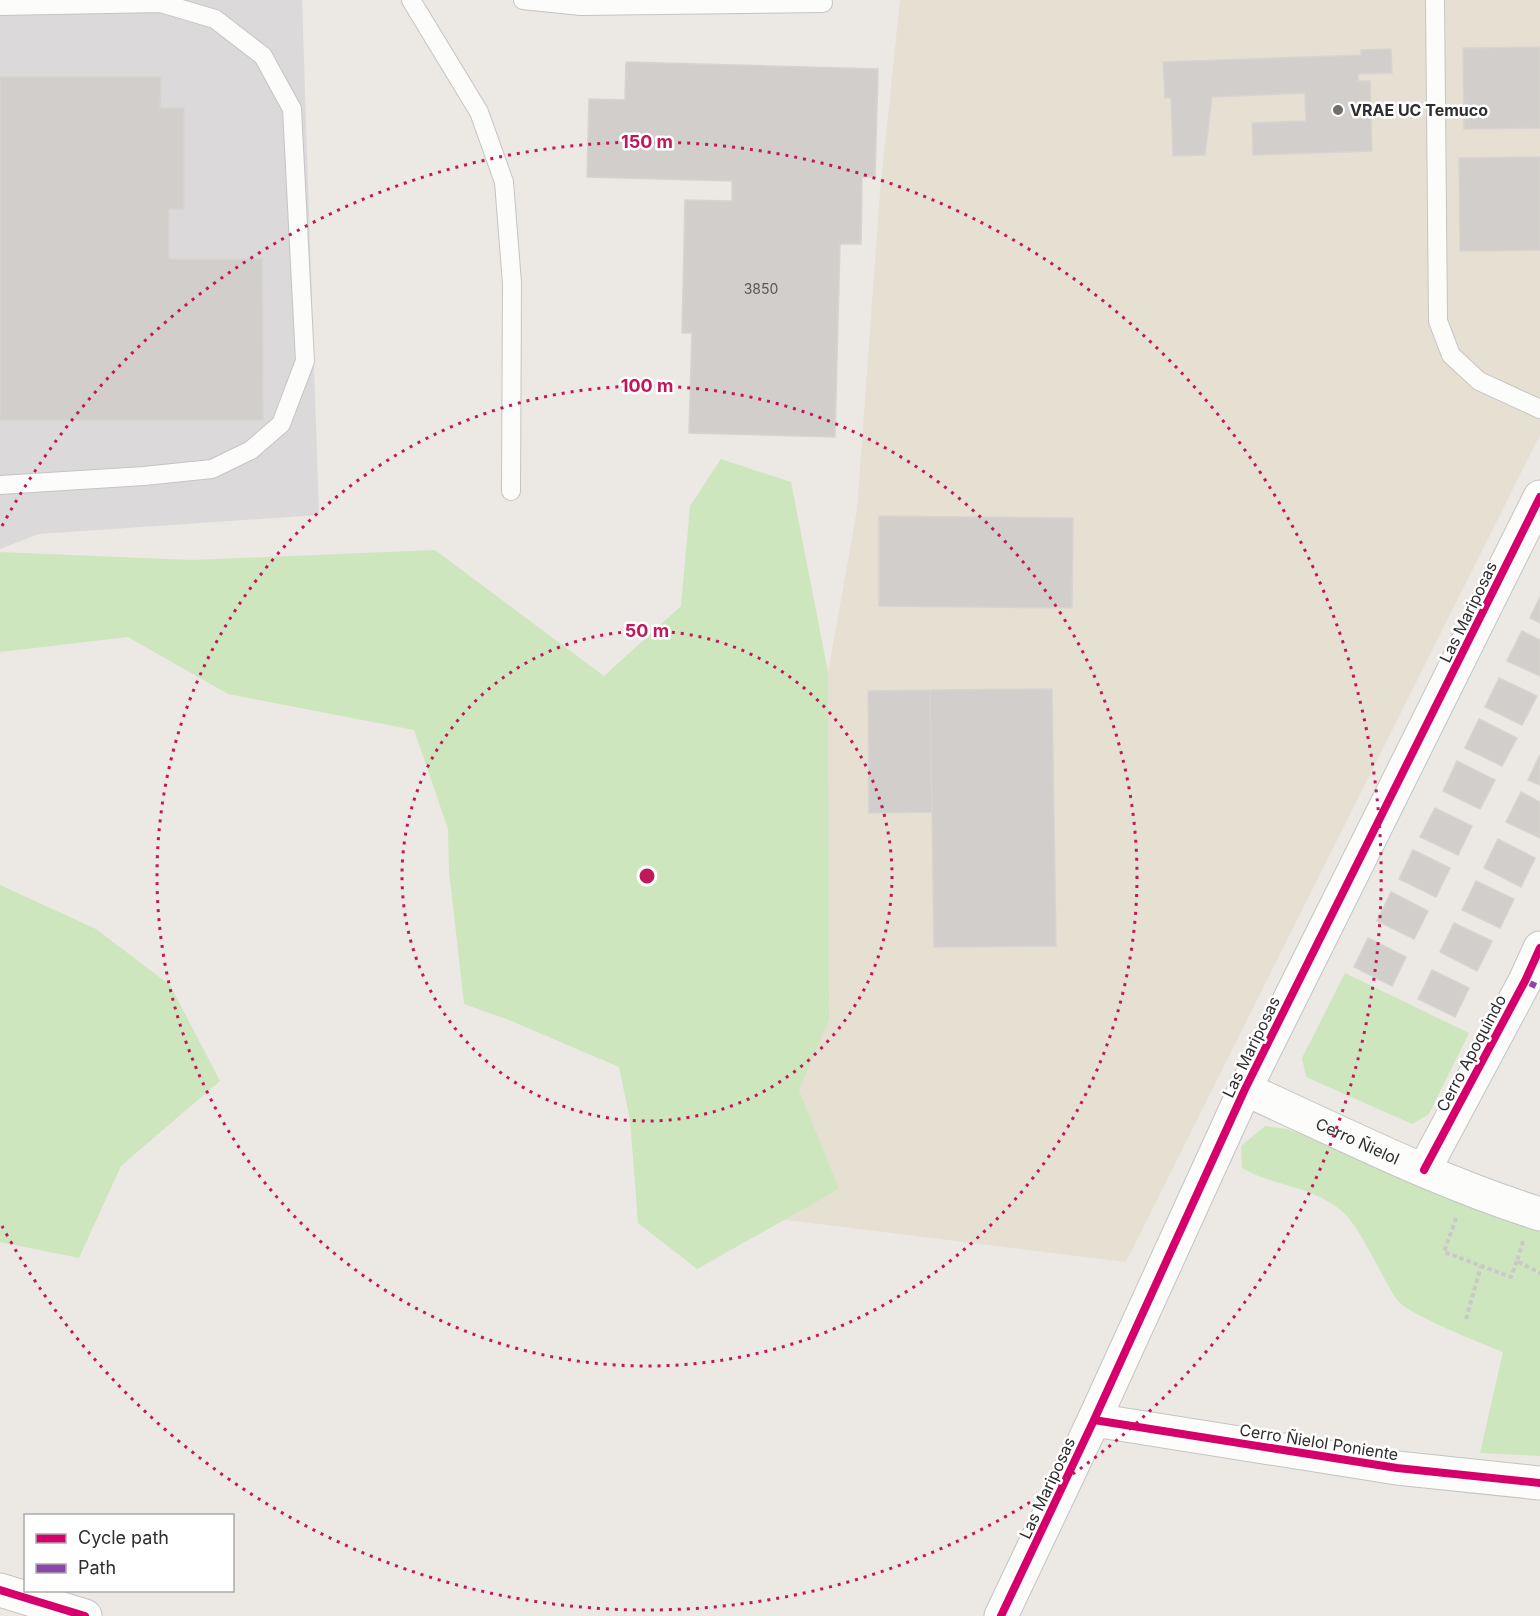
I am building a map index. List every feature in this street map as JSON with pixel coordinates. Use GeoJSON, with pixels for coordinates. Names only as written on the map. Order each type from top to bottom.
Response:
{"type":"FeatureCollection","features":[{"type":"Feature","properties":{"kind":"street","name":"Las Mariposas"},"geometry":{"type":"LineString","coordinates":[[1001,1616],[1094,1420],[1245,1089],[1540,497]]}},
{"type":"Feature","properties":{"kind":"street","name":"Cerro Apoquindo"},"geometry":{"type":"LineString","coordinates":[[1424,1170],[1533,985],[1540,948]]}},
{"type":"Feature","properties":{"kind":"street","name":"Cerro Ñielol"},"geometry":{"type":"LineString","coordinates":[[1245,1089],[1498,1201],[1532,1227]]}},
{"type":"Feature","properties":{"kind":"street","name":"Cerro Ñielol Poniente"},"geometry":{"type":"LineString","coordinates":[[1094,1420],[1397,1468],[1540,1483]]}},
{"type":"Feature","properties":{"kind":"street"},"geometry":{"type":"LineString","coordinates":[[0,1590],[85,1616]]}},
{"type":"Feature","properties":{"kind":"lane"},"geometry":{"type":"LineString","coordinates":[[411,0],[479,112],[504,182],[512,283],[510,491]]}},
{"type":"Feature","properties":{"kind":"lane"},"geometry":{"type":"LineString","coordinates":[[523,0],[581,6],[823,3]]}},
{"type":"Feature","properties":{"kind":"lane"},"geometry":{"type":"LineString","coordinates":[[1435,0],[1438,321],[1451,355],[1479,381],[1540,409]]}},
{"type":"Feature","properties":{"kind":"lane"},"geometry":{"type":"LineString","coordinates":[[0,6],[161,3],[214,19],[263,56],[292,109],[305,361],[281,424],[250,450],[212,469],[122,478],[0,485]]}},
{"type":"Feature","properties":{"kind":"path"},"geometry":{"type":"LineString","coordinates":[[1456,1217],[1444,1252],[1511,1277],[1532,1227]]}},
{"type":"Feature","properties":{"kind":"path"},"geometry":{"type":"LineString","coordinates":[[1517,1261],[1540,1273]]}},
{"type":"Feature","properties":{"kind":"path"},"geometry":{"type":"LineString","coordinates":[[1466,1319],[1481,1266]]}},
{"type":"Feature","properties":{"kind":"shaded area"},"geometry":{"type":"Polygon","coordinates":[[[0,0],[302,0],[319,515],[39,534],[0,549],[0,0]]]}},
{"type":"Feature","properties":{"kind":"shaded area"},"geometry":{"type":"Polygon","coordinates":[[[900,0],[1540,0],[1540,435],[1126,1262],[698,1209],[828,672],[857,510],[880,192],[900,0]]]}},
{"type":"Feature","properties":{"kind":"green space"},"geometry":{"type":"Polygon","coordinates":[[[721,459],[791,482],[828,672],[829,1020],[799,1090],[839,1189],[697,1269],[638,1223],[630,1120],[619,1067],[509,1020],[464,1004],[449,871],[448,829],[414,730],[228,694],[128,637],[0,652],[0,552],[192,560],[435,550],[604,676],[681,606],[690,506],[721,459]]]}},
{"type":"Feature","properties":{"kind":"green space"},"geometry":{"type":"Polygon","coordinates":[[[0,885],[96,929],[170,985],[220,1081],[121,1166],[79,1258],[0,1242],[0,885]]]}},
{"type":"Feature","properties":{"kind":"green space"},"geometry":{"type":"Polygon","coordinates":[[[1345,973],[1469,1033],[1429,1114],[1412,1124],[1306,1077],[1302,1058],[1345,973]]]}},
{"type":"Feature","properties":{"kind":"green space"},"geometry":{"type":"Polygon","coordinates":[[[1265,1126],[1288,1129],[1487,1214],[1540,1229],[1540,1456],[1480,1453],[1503,1352],[1415,1313],[1397,1300],[1352,1222],[1334,1205],[1308,1192],[1242,1168],[1241,1146],[1265,1126]]]}},
{"type":"Feature","properties":{"kind":"building"},"geometry":{"type":"Polygon","coordinates":[[[1540,47],[1540,128],[1464,129],[1463,48],[1540,47]]]}},
{"type":"Feature","properties":{"kind":"building","name":"VRAE UC Temuco"},"geometry":{"type":"Polygon","coordinates":[[[1391,49],[1392,73],[1358,74],[1358,81],[1370,81],[1372,151],[1253,155],[1252,123],[1306,121],[1305,93],[1212,97],[1205,155],[1173,156],[1171,98],[1165,98],[1163,62],[1361,55],[1361,50],[1391,49]]]}},
{"type":"Feature","properties":{"kind":"building"},"geometry":{"type":"Polygon","coordinates":[[[626,62],[878,69],[875,177],[862,177],[861,244],[840,244],[835,437],[689,433],[692,333],[682,333],[685,200],[732,201],[732,181],[587,177],[589,99],[625,100],[626,62]]]}},
{"type":"Feature","properties":{"kind":"building"},"geometry":{"type":"Polygon","coordinates":[[[0,77],[161,77],[160,108],[184,108],[184,209],[169,209],[169,259],[262,259],[263,420],[0,420],[0,77]]]}},
{"type":"Feature","properties":{"kind":"building"},"geometry":{"type":"Polygon","coordinates":[[[1540,157],[1540,250],[1460,251],[1459,158],[1540,157]]]}},
{"type":"Feature","properties":{"kind":"building"},"geometry":{"type":"Polygon","coordinates":[[[879,516],[1073,518],[1072,608],[879,606],[879,516]]]}},
{"type":"Feature","properties":{"kind":"building"},"geometry":{"type":"Polygon","coordinates":[[[1540,597],[1540,623],[1530,618],[1540,597]]]}},
{"type":"Feature","properties":{"kind":"building"},"geometry":{"type":"Polygon","coordinates":[[[1522,631],[1540,640],[1540,676],[1507,661],[1522,631]]]}},
{"type":"Feature","properties":{"kind":"building"},"geometry":{"type":"Polygon","coordinates":[[[1499,678],[1537,696],[1522,725],[1485,707],[1499,678]]]}},
{"type":"Feature","properties":{"kind":"building"},"geometry":{"type":"Polygon","coordinates":[[[1052,689],[1056,946],[934,947],[930,690],[1052,689]]]}},
{"type":"Feature","properties":{"kind":"building"},"geometry":{"type":"Polygon","coordinates":[[[930,690],[932,812],[869,813],[868,691],[930,690]]]}},
{"type":"Feature","properties":{"kind":"building"},"geometry":{"type":"Polygon","coordinates":[[[1479,719],[1517,738],[1502,766],[1465,748],[1479,719]]]}},
{"type":"Feature","properties":{"kind":"building"},"geometry":{"type":"Polygon","coordinates":[[[1540,755],[1540,785],[1528,780],[1540,755]]]}},
{"type":"Feature","properties":{"kind":"building"},"geometry":{"type":"Polygon","coordinates":[[[1457,761],[1495,780],[1480,809],[1443,791],[1457,761]]]}},
{"type":"Feature","properties":{"kind":"building"},"geometry":{"type":"Polygon","coordinates":[[[1521,792],[1540,802],[1540,838],[1506,822],[1521,792]]]}},
{"type":"Feature","properties":{"kind":"building"},"geometry":{"type":"Polygon","coordinates":[[[1435,808],[1472,826],[1458,855],[1420,837],[1435,808]]]}},
{"type":"Feature","properties":{"kind":"building"},"geometry":{"type":"Polygon","coordinates":[[[1498,839],[1535,858],[1521,887],[1484,868],[1498,839]]]}},
{"type":"Feature","properties":{"kind":"building"},"geometry":{"type":"Polygon","coordinates":[[[1413,850],[1450,868],[1436,897],[1399,879],[1413,850]]]}},
{"type":"Feature","properties":{"kind":"building"},"geometry":{"type":"Polygon","coordinates":[[[1476,881],[1514,899],[1500,928],[1462,910],[1476,881]]]}},
{"type":"Feature","properties":{"kind":"building"},"geometry":{"type":"Polygon","coordinates":[[[1391,892],[1428,911],[1414,939],[1377,921],[1391,892]]]}},
{"type":"Feature","properties":{"kind":"building"},"geometry":{"type":"Polygon","coordinates":[[[1454,923],[1492,941],[1477,971],[1440,952],[1454,923]]]}},
{"type":"Feature","properties":{"kind":"building"},"geometry":{"type":"Polygon","coordinates":[[[1368,938],[1406,957],[1392,986],[1354,967],[1368,938]]]}},
{"type":"Feature","properties":{"kind":"building"},"geometry":{"type":"Polygon","coordinates":[[[1432,970],[1469,988],[1455,1017],[1418,999],[1432,970]]]}},
{"type":"Feature","properties":{"kind":"marked path"},"geometry":{"type":"LineString","coordinates":[[1525,981],[1540,988]]}},
{"type":"Feature","properties":{"kind":"cycle path"},"geometry":{"type":"LineString","coordinates":[[1001,1616],[1094,1420],[1245,1089],[1540,497]]}},
{"type":"Feature","properties":{"kind":"cycle path"},"geometry":{"type":"LineString","coordinates":[[1424,1170],[1525,981],[1540,948]]}},
{"type":"Feature","properties":{"kind":"cycle path"},"geometry":{"type":"LineString","coordinates":[[1094,1420],[1397,1468],[1540,1483]]}},
{"type":"Feature","properties":{"kind":"cycle path"},"geometry":{"type":"LineString","coordinates":[[0,1590],[85,1616]]}},
{"type":"Feature","properties":{"kind":"place","name":"VRAE UC Temuco"},"geometry":{"type":"Point","coordinates":[1338,110]}}]}
